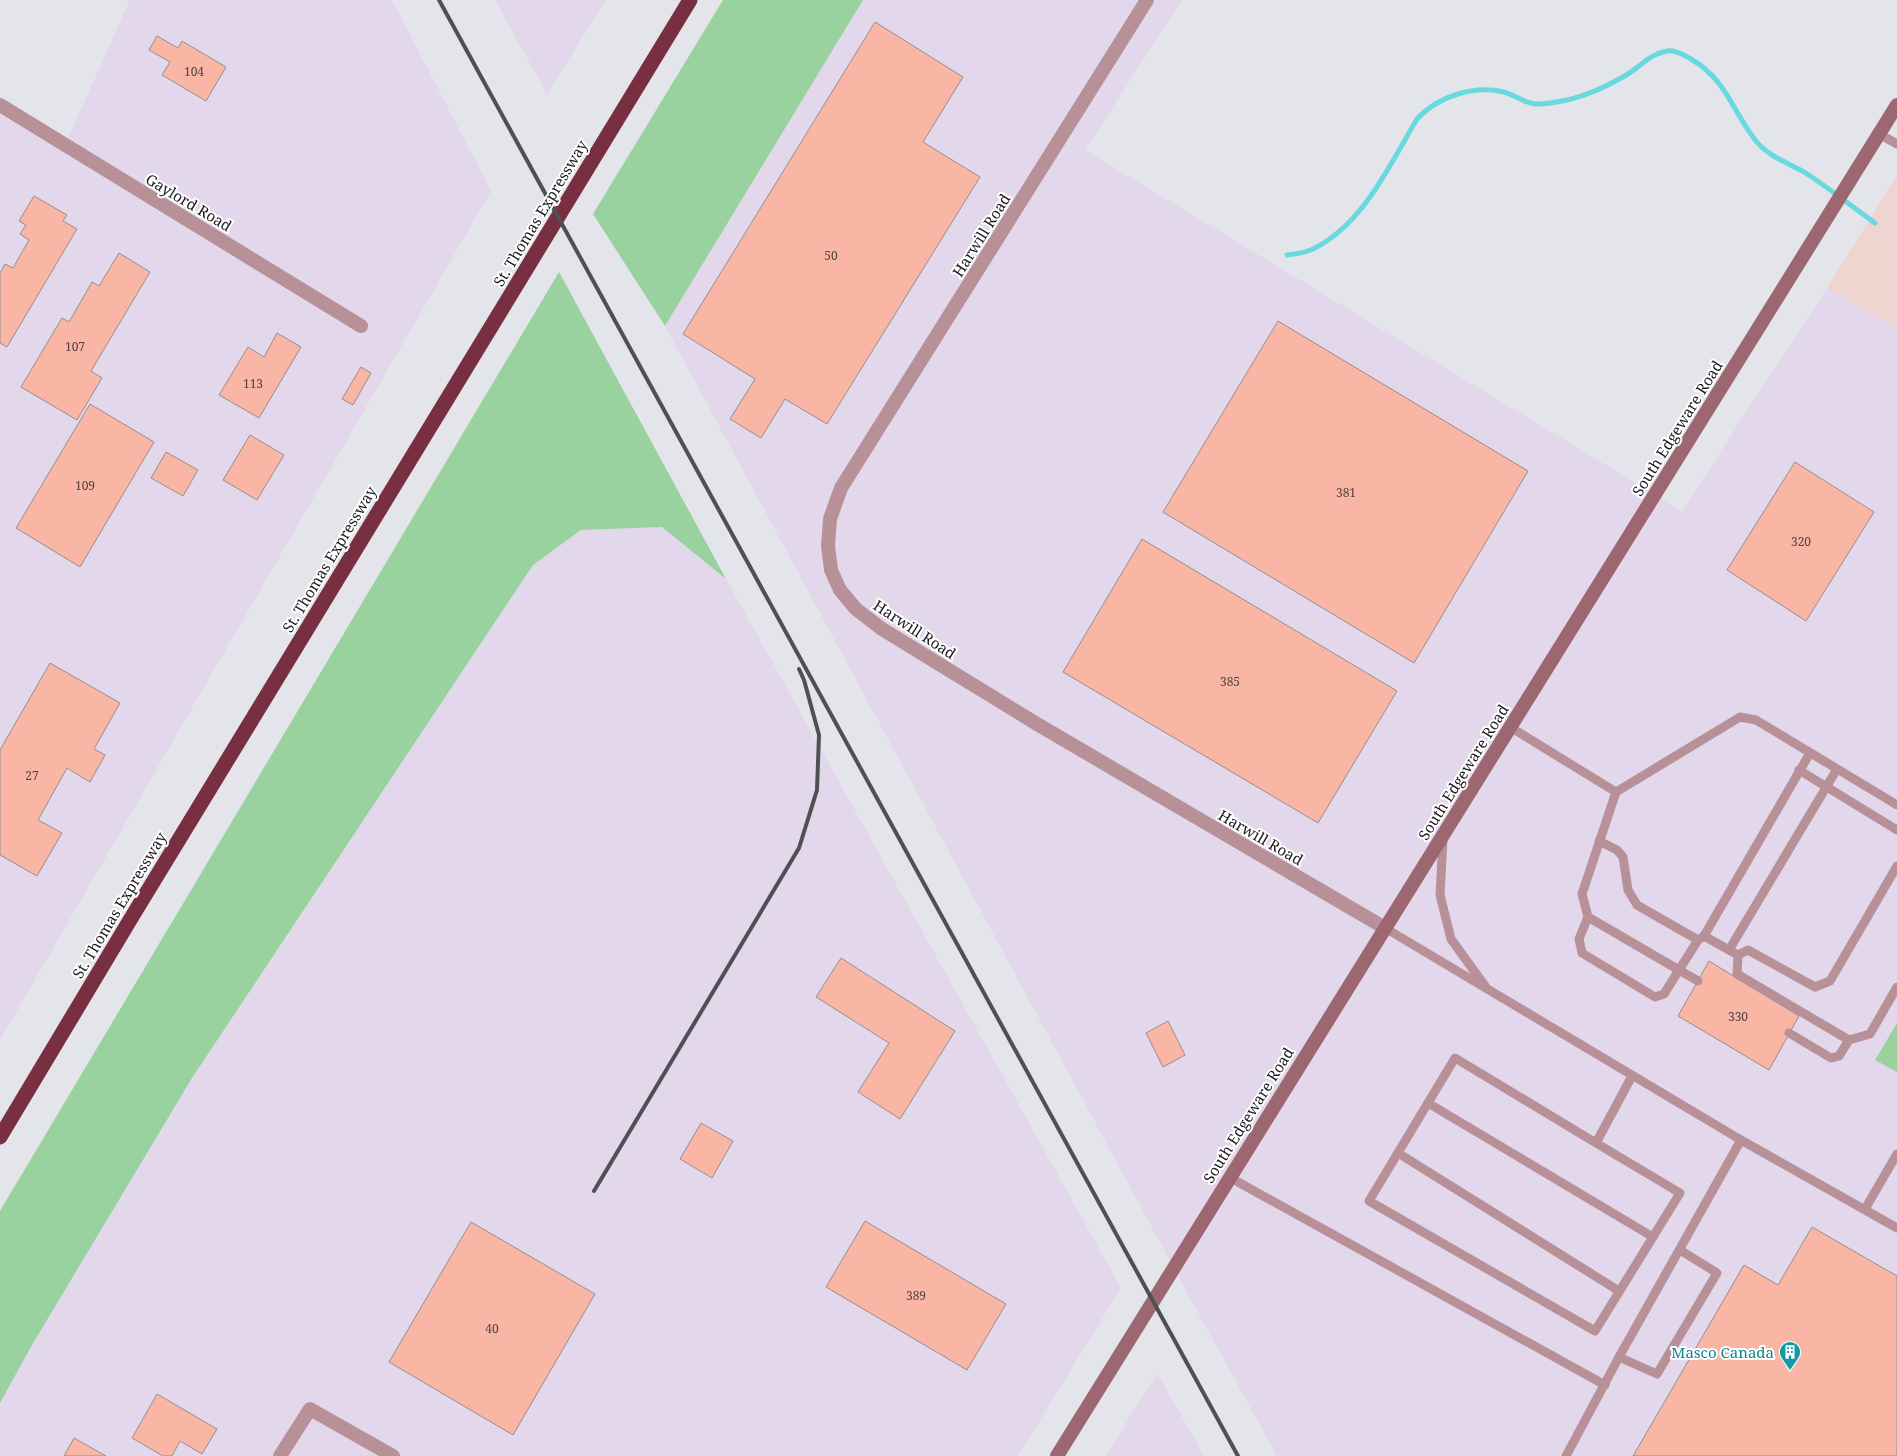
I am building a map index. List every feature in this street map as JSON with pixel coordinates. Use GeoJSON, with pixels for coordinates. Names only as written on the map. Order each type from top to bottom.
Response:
{"type":"FeatureCollection","features":[{"type":"Feature","properties":{"kind":"highway","name":"St. Thomas Expressway"},"geometry":{"type":"LineString","coordinates":[[0,1138],[130,920],[690,0]]}},
{"type":"Feature","properties":{"kind":"main road","name":"South Edgeware Road"},"geometry":{"type":"LineString","coordinates":[[1056,1456],[1897,105]]}},
{"type":"Feature","properties":{"kind":"street","name":"Harwill Road"},"geometry":{"type":"LineString","coordinates":[[1147,0],[841,488],[830,519],[828,546],[831,570],[840,590],[856,610],[882,629],[1038,724],[1384,928]]}},
{"type":"Feature","properties":{"kind":"street","name":"Gaylord Road"},"geometry":{"type":"LineString","coordinates":[[0,105],[361,326]]}},
{"type":"Feature","properties":{"kind":"street"},"geometry":{"type":"LineString","coordinates":[[280,1456],[310,1409],[393,1456]]}},
{"type":"Feature","properties":{"kind":"lane"},"geometry":{"type":"LineString","coordinates":[[1879,134],[1897,144]]}},
{"type":"Feature","properties":{"kind":"lane"},"geometry":{"type":"LineString","coordinates":[[1810,753],[1701,938],[1664,994],[1655,997],[1582,953],[1579,938],[1588,917],[1582,894],[1616,792],[1740,717],[1756,720],[1897,806]]}},
{"type":"Feature","properties":{"kind":"lane"},"geometry":{"type":"LineString","coordinates":[[1510,727],[1616,792]]}},
{"type":"Feature","properties":{"kind":"lane"},"geometry":{"type":"LineString","coordinates":[[1729,950],[1836,769]]}},
{"type":"Feature","properties":{"kind":"lane"},"geometry":{"type":"LineString","coordinates":[[1799,770],[1896,830]]}},
{"type":"Feature","properties":{"kind":"lane"},"geometry":{"type":"LineString","coordinates":[[1443,834],[1440,896],[1451,939],[1488,990]]}},
{"type":"Feature","properties":{"kind":"lane"},"geometry":{"type":"LineString","coordinates":[[1599,841],[1617,850],[1623,857],[1628,890],[1637,905],[1738,955]]}},
{"type":"Feature","properties":{"kind":"lane"},"geometry":{"type":"LineString","coordinates":[[1738,955],[1748,950],[1815,987],[1830,981],[1897,866]]}},
{"type":"Feature","properties":{"kind":"lane"},"geometry":{"type":"LineString","coordinates":[[1588,917],[1698,981]]}},
{"type":"Feature","properties":{"kind":"lane"},"geometry":{"type":"LineString","coordinates":[[1384,928],[1741,1140],[1897,1228]]}},
{"type":"Feature","properties":{"kind":"lane"},"geometry":{"type":"LineString","coordinates":[[1738,955],[1736,974],[1849,1040]]}},
{"type":"Feature","properties":{"kind":"lane"},"geometry":{"type":"LineString","coordinates":[[1789,1033],[1831,1058],[1839,1056],[1849,1040],[1870,1034],[1897,988]]}},
{"type":"Feature","properties":{"kind":"lane"},"geometry":{"type":"LineString","coordinates":[[1455,1058],[1596,1143],[1680,1193],[1595,1331],[1369,1201],[1455,1058]]}},
{"type":"Feature","properties":{"kind":"lane"},"geometry":{"type":"LineString","coordinates":[[1596,1143],[1632,1076]]}},
{"type":"Feature","properties":{"kind":"lane"},"geometry":{"type":"LineString","coordinates":[[1428,1103],[1653,1236]]}},
{"type":"Feature","properties":{"kind":"lane"},"geometry":{"type":"LineString","coordinates":[[1566,1456],[1619,1357],[1741,1140]]}},
{"type":"Feature","properties":{"kind":"lane"},"geometry":{"type":"LineString","coordinates":[[1398,1153],[1620,1291]]}},
{"type":"Feature","properties":{"kind":"lane"},"geometry":{"type":"LineString","coordinates":[[1864,1209],[1897,1154]]}},
{"type":"Feature","properties":{"kind":"lane"},"geometry":{"type":"LineString","coordinates":[[1229,1177],[1605,1384]]}},
{"type":"Feature","properties":{"kind":"lane"},"geometry":{"type":"LineString","coordinates":[[1619,1357],[1657,1374],[1716,1273],[1680,1250]]}},
{"type":"Feature","properties":{"kind":"shaded area"},"geometry":{"type":"Polygon","coordinates":[[[130,0],[392,0],[491,191],[0,1040],[0,115],[63,149],[130,0]]]}},
{"type":"Feature","properties":{"kind":"shaded area"},"geometry":{"type":"Polygon","coordinates":[[[495,0],[606,0],[547,94],[495,0]]]}},
{"type":"Feature","properties":{"kind":"shaded area"},"geometry":{"type":"Polygon","coordinates":[[[863,0],[1182,0],[1085,150],[1682,511],[1827,288],[1897,329],[1897,1023],[1875,1059],[1897,1072],[1897,1456],[1277,1456],[665,326],[863,0]]]}},
{"type":"Feature","properties":{"kind":"shaded area"},"geometry":{"type":"Polygon","coordinates":[[[1897,175],[1897,329],[1827,288],[1897,175]]]}},
{"type":"Feature","properties":{"kind":"shaded area"},"geometry":{"type":"Polygon","coordinates":[[[662,527],[726,579],[1121,1288],[1018,1456],[0,1456],[0,1403],[32,1345],[192,1078],[533,565],[581,530],[662,527]]]}},
{"type":"Feature","properties":{"kind":"shaded area"},"geometry":{"type":"Polygon","coordinates":[[[1157,1373],[1204,1456],[1106,1456],[1157,1373]]]}},
{"type":"Feature","properties":{"kind":"green space"},"geometry":{"type":"Polygon","coordinates":[[[723,0],[863,0],[665,326],[593,214],[723,0]]]}},
{"type":"Feature","properties":{"kind":"green space"},"geometry":{"type":"Polygon","coordinates":[[[559,272],[726,579],[662,527],[581,530],[533,565],[192,1078],[32,1345],[0,1403],[0,1211],[559,272]]]}},
{"type":"Feature","properties":{"kind":"green space"},"geometry":{"type":"Polygon","coordinates":[[[1897,1023],[1897,1072],[1875,1060],[1897,1023]]]}},
{"type":"Feature","properties":{"kind":"building"},"geometry":{"type":"Polygon","coordinates":[[[875,22],[963,77],[923,142],[980,177],[827,424],[785,399],[761,438],[730,419],[755,379],[683,334],[875,22]]]}},
{"type":"Feature","properties":{"kind":"building"},"geometry":{"type":"Polygon","coordinates":[[[157,36],[178,48],[182,41],[226,67],[206,101],[162,75],[170,62],[149,50],[157,36]]]}},
{"type":"Feature","properties":{"kind":"building"},"geometry":{"type":"Polygon","coordinates":[[[34,196],[67,215],[63,221],[77,229],[7,347],[0,343],[0,273],[5,264],[13,268],[29,240],[20,234],[26,225],[19,221],[34,196]]]}},
{"type":"Feature","properties":{"kind":"building"},"geometry":{"type":"Polygon","coordinates":[[[119,253],[150,272],[91,371],[102,378],[77,420],[21,387],[62,318],[69,322],[92,282],[99,286],[119,253]]]}},
{"type":"Feature","properties":{"kind":"building"},"geometry":{"type":"Polygon","coordinates":[[[1278,321],[1528,471],[1414,663],[1163,512],[1278,321]]]}},
{"type":"Feature","properties":{"kind":"building"},"geometry":{"type":"Polygon","coordinates":[[[277,333],[301,347],[259,418],[219,395],[248,347],[264,357],[277,333]]]}},
{"type":"Feature","properties":{"kind":"building"},"geometry":{"type":"Polygon","coordinates":[[[361,367],[371,373],[353,405],[342,399],[361,367]]]}},
{"type":"Feature","properties":{"kind":"building"},"geometry":{"type":"Polygon","coordinates":[[[90,404],[154,442],[80,567],[16,528],[90,404]]]}},
{"type":"Feature","properties":{"kind":"building"},"geometry":{"type":"Polygon","coordinates":[[[250,435],[284,455],[257,500],[223,480],[250,435]]]}},
{"type":"Feature","properties":{"kind":"building"},"geometry":{"type":"Polygon","coordinates":[[[166,452],[198,470],[183,496],[151,478],[166,452]]]}},
{"type":"Feature","properties":{"kind":"building"},"geometry":{"type":"Polygon","coordinates":[[[1795,462],[1874,512],[1806,621],[1727,570],[1795,462]]]}},
{"type":"Feature","properties":{"kind":"building"},"geometry":{"type":"Polygon","coordinates":[[[1142,539],[1397,691],[1318,823],[1063,672],[1142,539]]]}},
{"type":"Feature","properties":{"kind":"building"},"geometry":{"type":"Polygon","coordinates":[[[50,663],[120,703],[94,749],[105,755],[90,782],[67,768],[38,820],[62,833],[37,876],[0,855],[0,750],[50,663]]]}},
{"type":"Feature","properties":{"kind":"building"},"geometry":{"type":"Polygon","coordinates":[[[841,958],[955,1031],[900,1119],[858,1092],[889,1043],[816,997],[841,958]]]}},
{"type":"Feature","properties":{"kind":"building"},"geometry":{"type":"Polygon","coordinates":[[[1709,961],[1799,1016],[1769,1070],[1678,1016],[1709,961]]]}},
{"type":"Feature","properties":{"kind":"building"},"geometry":{"type":"Polygon","coordinates":[[[1168,1021],[1185,1055],[1163,1067],[1146,1033],[1168,1021]]]}},
{"type":"Feature","properties":{"kind":"building"},"geometry":{"type":"Polygon","coordinates":[[[701,1123],[733,1141],[712,1178],[680,1159],[701,1123]]]}},
{"type":"Feature","properties":{"kind":"building"},"geometry":{"type":"Polygon","coordinates":[[[865,1221],[1006,1304],[967,1370],[826,1287],[865,1221]]]}},
{"type":"Feature","properties":{"kind":"building"},"geometry":{"type":"Polygon","coordinates":[[[471,1222],[595,1294],[513,1435],[389,1362],[471,1222]]]}},
{"type":"Feature","properties":{"kind":"building","name":"Masco Canada"},"geometry":{"type":"Polygon","coordinates":[[[1812,1227],[1897,1276],[1897,1456],[1633,1456],[1744,1265],[1778,1285],[1812,1227]]]}},
{"type":"Feature","properties":{"kind":"building"},"geometry":{"type":"Polygon","coordinates":[[[157,1394],[217,1429],[202,1454],[180,1441],[172,1456],[163,1456],[132,1438],[157,1394]]]}},
{"type":"Feature","properties":{"kind":"building"},"geometry":{"type":"Polygon","coordinates":[[[74,1438],[106,1456],[64,1456],[74,1438]]]}},
{"type":"Feature","properties":{"kind":"waterway"},"geometry":{"type":"LineString","coordinates":[[1287,255],[1313,249],[1347,225],[1374,192],[1417,119],[1435,104],[1457,94],[1481,90],[1504,92],[1535,104],[1563,101],[1607,86],[1628,74],[1651,57],[1667,51],[1677,52],[1686,56],[1713,76],[1748,130],[1766,151],[1804,172],[1875,223]]}},
{"type":"Feature","properties":{"kind":"railway"},"geometry":{"type":"LineString","coordinates":[[439,0],[1238,1456]]}},
{"type":"Feature","properties":{"kind":"railway"},"geometry":{"type":"LineString","coordinates":[[594,1191],[799,848],[817,790],[819,735],[804,680],[799,669]]}},
{"type":"Feature","properties":{"kind":"place","name":"Masco Canada"},"geometry":{"type":"Point","coordinates":[1790,1371]}}]}
